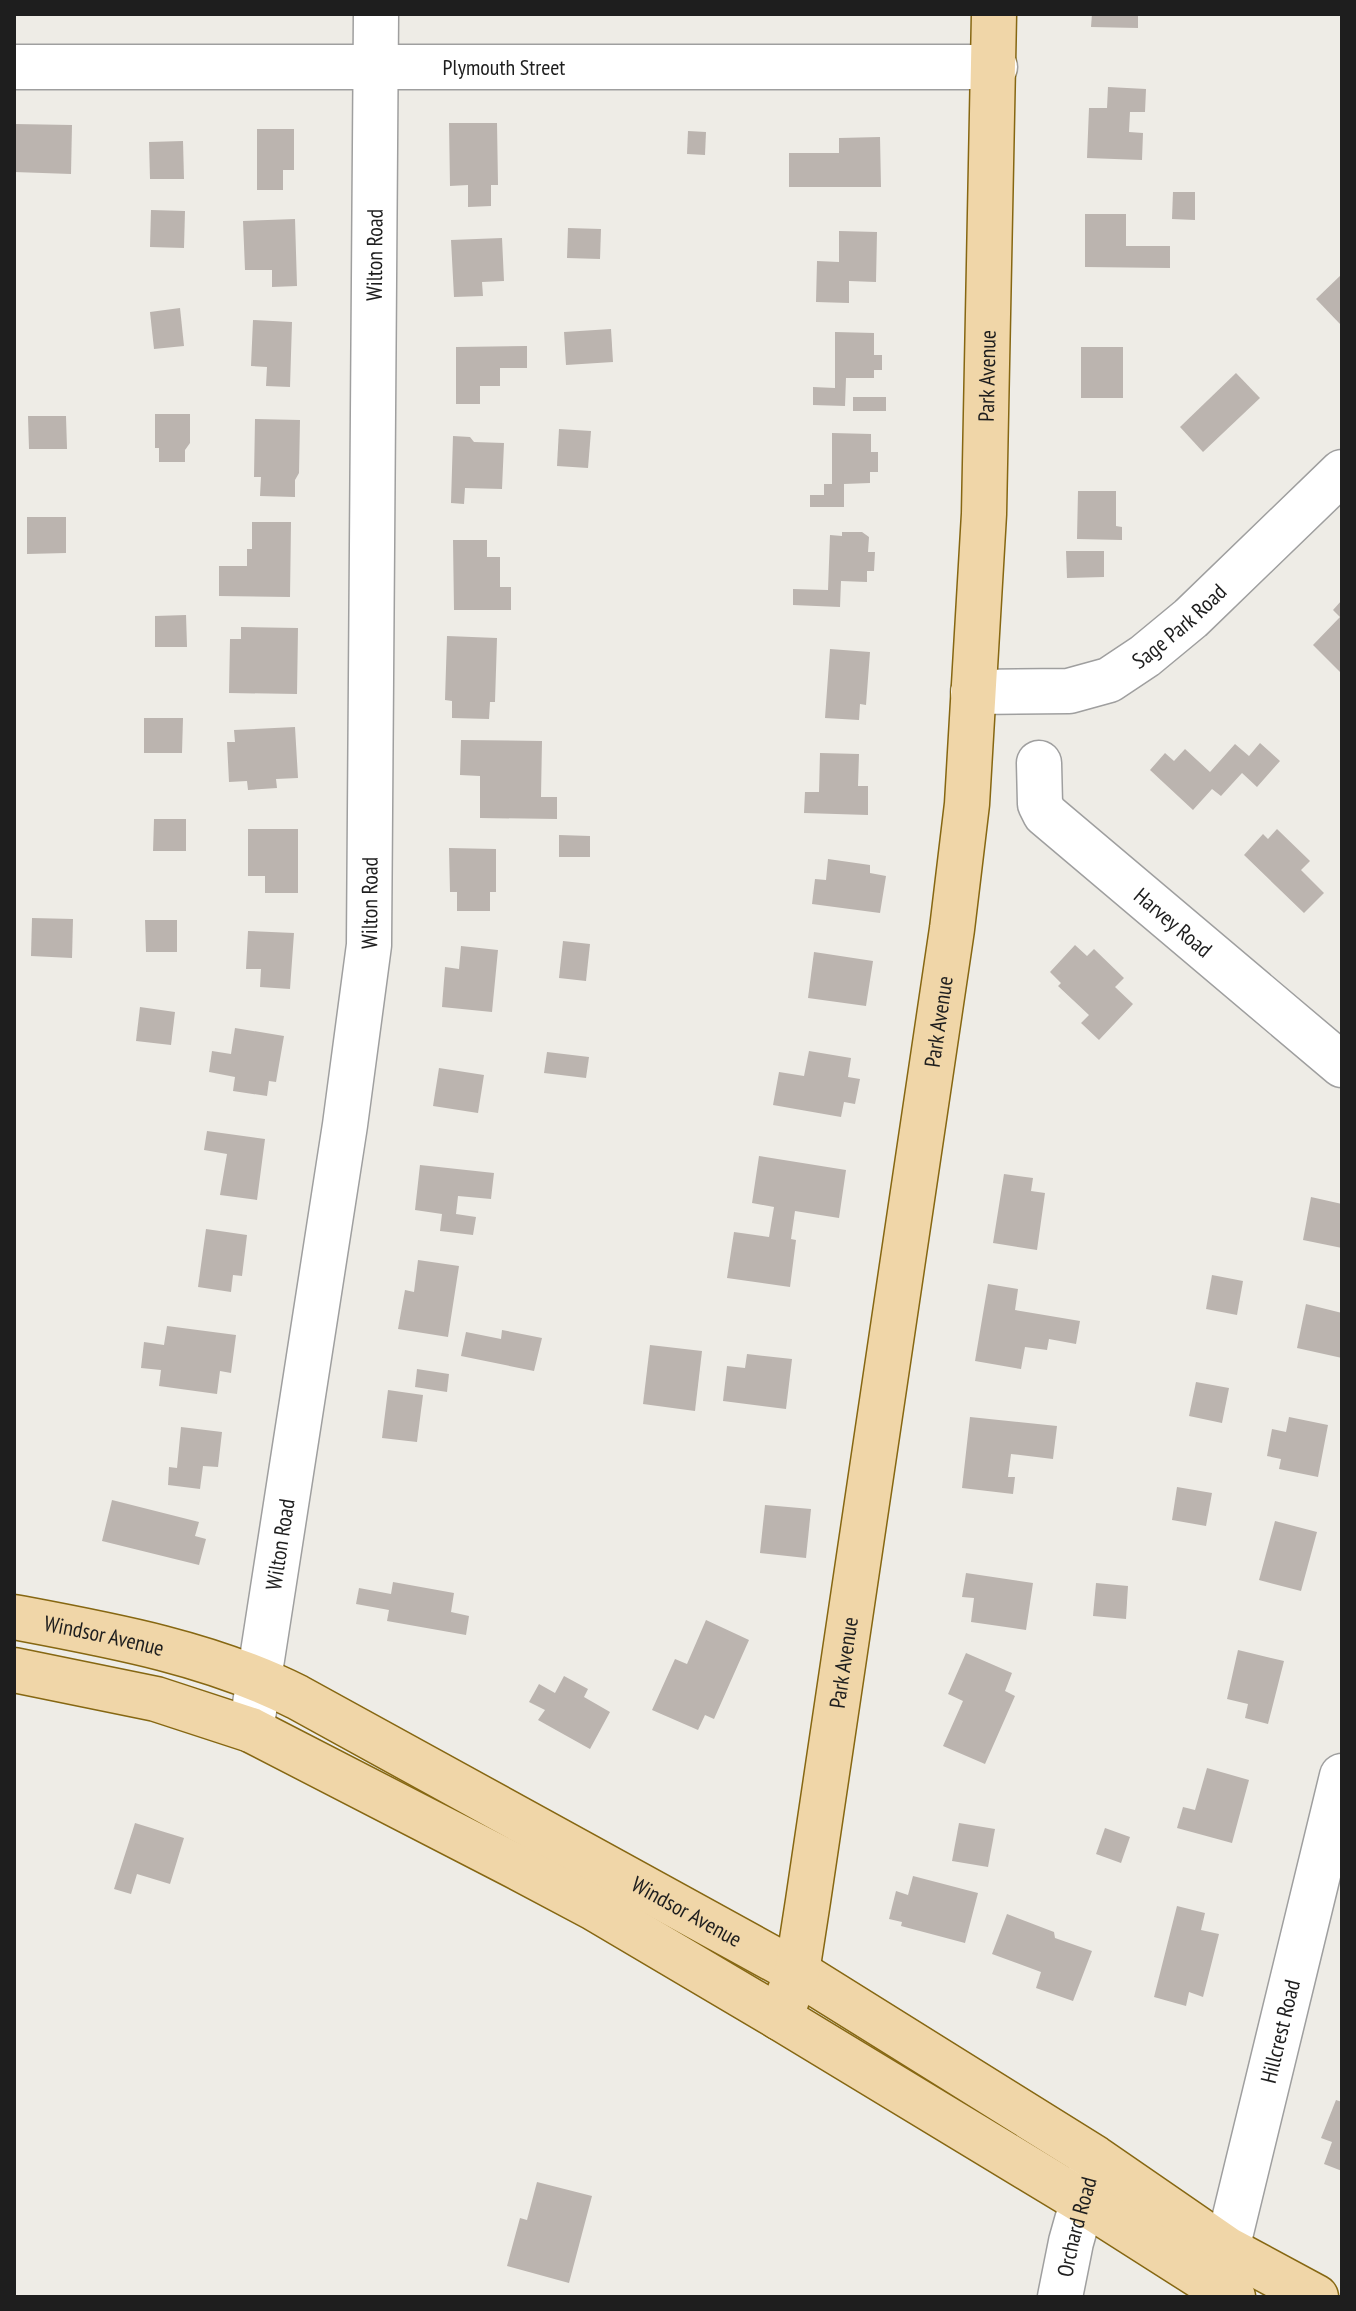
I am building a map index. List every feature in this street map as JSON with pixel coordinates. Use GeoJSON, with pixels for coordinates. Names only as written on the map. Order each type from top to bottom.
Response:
{"type":"FeatureCollection","features":[{"type":"Feature","properties":{"kind":"main road","name":"Park Avenue"},"geometry":{"type":"LineString","coordinates":[[780,2018],[797,1972],[952,929],[967,804],[985,498],[994,14]]}},
{"type":"Feature","properties":{"kind":"main road","name":"Windsor Avenue"},"geometry":{"type":"LineString","coordinates":[[14,1617],[115,1636],[259,1678],[797,1972],[1095,2158],[1226,2278]]}},
{"type":"Feature","properties":{"kind":"main road","name":"Windsor Avenue"},"geometry":{"type":"LineString","coordinates":[[14,1670],[156,1699],[251,1730],[594,1908],[1082,2201],[1226,2278],[1316,2297]]}},
{"type":"Feature","properties":{"kind":"street","name":"Wilton Road"},"geometry":{"type":"LineString","coordinates":[[251,1730],[345,1125],[369,945],[376,14]]}},
{"type":"Feature","properties":{"kind":"street","name":"Plymouth Street"},"geometry":{"type":"LineString","coordinates":[[14,67],[995,67]]}},
{"type":"Feature","properties":{"kind":"street","name":"Sage Park Road"},"geometry":{"type":"LineString","coordinates":[[973,692],[1069,691],[1109,680],[1145,656],[1191,618],[1342,472]]}},
{"type":"Feature","properties":{"kind":"street","name":"Harvey Road"},"geometry":{"type":"LineString","coordinates":[[1039,763],[1040,804],[1045,814],[1342,1065]]}},
{"type":"Feature","properties":{"kind":"street","name":"Hillcrest Road"},"geometry":{"type":"LineString","coordinates":[[1226,2278],[1342,1776]]}},
{"type":"Feature","properties":{"kind":"street","name":"Orchard Road"},"geometry":{"type":"LineString","coordinates":[[1060,2297],[1095,2158]]}},
{"type":"Feature","properties":{"kind":"building"},"geometry":{"type":"Polygon","coordinates":[[[1092,14],[1138,14],[1138,28],[1091,27],[1092,14]]]}},
{"type":"Feature","properties":{"kind":"building"},"geometry":{"type":"Polygon","coordinates":[[[1108,87],[1146,89],[1145,112],[1130,112],[1129,132],[1143,133],[1142,160],[1087,158],[1089,108],[1107,108],[1108,87]]]}},
{"type":"Feature","properties":{"kind":"building"},"geometry":{"type":"Polygon","coordinates":[[[449,123],[497,123],[498,185],[491,185],[491,206],[468,207],[468,185],[450,186],[449,123]]]}},
{"type":"Feature","properties":{"kind":"building"},"geometry":{"type":"Polygon","coordinates":[[[14,124],[72,125],[71,174],[14,172],[14,124]]]}},
{"type":"Feature","properties":{"kind":"building"},"geometry":{"type":"Polygon","coordinates":[[[257,129],[294,129],[294,170],[283,170],[283,190],[257,190],[257,129]]]}},
{"type":"Feature","properties":{"kind":"building"},"geometry":{"type":"Polygon","coordinates":[[[688,131],[706,132],[705,155],[687,154],[688,131]]]}},
{"type":"Feature","properties":{"kind":"building"},"geometry":{"type":"Polygon","coordinates":[[[880,137],[881,187],[789,187],[789,153],[839,153],[839,138],[880,137]]]}},
{"type":"Feature","properties":{"kind":"building"},"geometry":{"type":"Polygon","coordinates":[[[183,141],[184,179],[150,179],[149,142],[183,141]]]}},
{"type":"Feature","properties":{"kind":"building"},"geometry":{"type":"Polygon","coordinates":[[[1173,192],[1195,192],[1195,220],[1172,219],[1173,192]]]}},
{"type":"Feature","properties":{"kind":"building"},"geometry":{"type":"Polygon","coordinates":[[[151,210],[185,211],[184,248],[150,247],[151,210]]]}},
{"type":"Feature","properties":{"kind":"building"},"geometry":{"type":"Polygon","coordinates":[[[1085,214],[1126,214],[1126,246],[1170,246],[1170,268],[1085,267],[1085,214]]]}},
{"type":"Feature","properties":{"kind":"building"},"geometry":{"type":"Polygon","coordinates":[[[295,219],[297,286],[272,287],[272,270],[245,270],[243,221],[295,219]]]}},
{"type":"Feature","properties":{"kind":"building"},"geometry":{"type":"Polygon","coordinates":[[[568,228],[601,229],[600,259],[567,258],[568,228]]]}},
{"type":"Feature","properties":{"kind":"building"},"geometry":{"type":"Polygon","coordinates":[[[839,231],[877,232],[876,282],[849,281],[849,303],[816,302],[817,261],[839,262],[839,231]]]}},
{"type":"Feature","properties":{"kind":"building"},"geometry":{"type":"Polygon","coordinates":[[[502,238],[504,281],[482,282],[483,296],[454,297],[451,240],[502,238]]]}},
{"type":"Feature","properties":{"kind":"building"},"geometry":{"type":"Polygon","coordinates":[[[1342,274],[1342,322],[1340,324],[1316,299],[1342,274]]]}},
{"type":"Feature","properties":{"kind":"building"},"geometry":{"type":"Polygon","coordinates":[[[180,308],[184,346],[154,349],[150,312],[180,308]]]}},
{"type":"Feature","properties":{"kind":"building"},"geometry":{"type":"Polygon","coordinates":[[[253,320],[292,322],[290,387],[266,386],[267,367],[251,366],[253,320]]]}},
{"type":"Feature","properties":{"kind":"building"},"geometry":{"type":"Polygon","coordinates":[[[611,329],[613,362],[566,365],[564,332],[611,329]]]}},
{"type":"Feature","properties":{"kind":"building"},"geometry":{"type":"Polygon","coordinates":[[[835,332],[874,333],[874,355],[882,355],[882,370],[874,370],[874,378],[846,378],[845,406],[813,405],[813,387],[835,388],[835,332]]]}},
{"type":"Feature","properties":{"kind":"building"},"geometry":{"type":"Polygon","coordinates":[[[527,346],[527,368],[500,368],[500,386],[480,386],[480,404],[456,404],[456,347],[527,346]]]}},
{"type":"Feature","properties":{"kind":"building"},"geometry":{"type":"Polygon","coordinates":[[[1081,347],[1123,347],[1123,398],[1081,398],[1081,347]]]}},
{"type":"Feature","properties":{"kind":"building"},"geometry":{"type":"Polygon","coordinates":[[[1236,373],[1260,398],[1203,452],[1180,427],[1236,373]]]}},
{"type":"Feature","properties":{"kind":"building"},"geometry":{"type":"Polygon","coordinates":[[[853,397],[886,397],[886,411],[853,411],[853,397]]]}},
{"type":"Feature","properties":{"kind":"building"},"geometry":{"type":"Polygon","coordinates":[[[155,414],[190,414],[190,443],[185,450],[185,462],[159,462],[159,448],[155,448],[155,414]]]}},
{"type":"Feature","properties":{"kind":"building"},"geometry":{"type":"Polygon","coordinates":[[[28,416],[66,416],[67,449],[29,449],[28,416]]]}},
{"type":"Feature","properties":{"kind":"building"},"geometry":{"type":"Polygon","coordinates":[[[255,419],[300,420],[299,473],[295,480],[295,497],[260,496],[261,477],[254,477],[255,419]]]}},
{"type":"Feature","properties":{"kind":"building"},"geometry":{"type":"Polygon","coordinates":[[[559,429],[591,431],[588,468],[557,466],[559,429]]]}},
{"type":"Feature","properties":{"kind":"building"},"geometry":{"type":"Polygon","coordinates":[[[832,433],[871,434],[871,452],[878,452],[878,472],[870,472],[870,483],[844,484],[844,507],[810,507],[810,495],[824,495],[824,484],[832,484],[832,433]]]}},
{"type":"Feature","properties":{"kind":"building"},"geometry":{"type":"Polygon","coordinates":[[[453,436],[470,437],[474,442],[504,443],[502,489],[465,488],[464,504],[451,503],[453,436]]]}},
{"type":"Feature","properties":{"kind":"building"},"geometry":{"type":"Polygon","coordinates":[[[1078,491],[1116,491],[1116,526],[1122,527],[1122,540],[1077,539],[1078,491]]]}},
{"type":"Feature","properties":{"kind":"building"},"geometry":{"type":"Polygon","coordinates":[[[27,517],[66,517],[66,553],[27,554],[27,517]]]}},
{"type":"Feature","properties":{"kind":"building"},"geometry":{"type":"Polygon","coordinates":[[[252,522],[291,522],[290,597],[219,596],[219,566],[247,566],[247,549],[252,549],[252,522]]]}},
{"type":"Feature","properties":{"kind":"building"},"geometry":{"type":"Polygon","coordinates":[[[842,532],[862,532],[869,537],[868,552],[875,552],[874,571],[867,571],[867,582],[841,581],[840,607],[793,605],[793,589],[828,590],[830,535],[842,536],[842,532]]]}},
{"type":"Feature","properties":{"kind":"building"},"geometry":{"type":"Polygon","coordinates":[[[453,540],[487,540],[487,557],[500,557],[500,587],[511,587],[511,610],[454,610],[453,540]]]}},
{"type":"Feature","properties":{"kind":"building"},"geometry":{"type":"Polygon","coordinates":[[[1066,551],[1104,551],[1104,577],[1067,578],[1066,551]]]}},
{"type":"Feature","properties":{"kind":"building"},"geometry":{"type":"Polygon","coordinates":[[[1342,600],[1342,674],[1313,645],[1340,617],[1333,610],[1342,600]]]}},
{"type":"Feature","properties":{"kind":"building"},"geometry":{"type":"Polygon","coordinates":[[[186,615],[187,647],[155,647],[155,616],[186,615]]]}},
{"type":"Feature","properties":{"kind":"building"},"geometry":{"type":"Polygon","coordinates":[[[241,627],[298,628],[297,694],[229,693],[230,639],[241,639],[241,627]]]}},
{"type":"Feature","properties":{"kind":"building"},"geometry":{"type":"Polygon","coordinates":[[[447,636],[497,638],[495,702],[490,702],[489,719],[452,718],[452,701],[445,700],[447,636]]]}},
{"type":"Feature","properties":{"kind":"building"},"geometry":{"type":"Polygon","coordinates":[[[830,649],[870,652],[866,705],[860,704],[859,720],[825,718],[830,649]]]}},
{"type":"Feature","properties":{"kind":"building"},"geometry":{"type":"Polygon","coordinates":[[[144,718],[183,718],[182,753],[144,753],[144,718]]]}},
{"type":"Feature","properties":{"kind":"building"},"geometry":{"type":"Polygon","coordinates":[[[295,727],[298,778],[276,779],[277,788],[248,790],[247,781],[229,782],[227,742],[235,742],[234,730],[295,727]]]}},
{"type":"Feature","properties":{"kind":"building"},"geometry":{"type":"Polygon","coordinates":[[[461,740],[542,741],[541,797],[557,797],[557,819],[480,818],[480,776],[460,775],[461,740]]]}},
{"type":"Feature","properties":{"kind":"building"},"geometry":{"type":"Polygon","coordinates":[[[1260,743],[1280,761],[1257,787],[1242,773],[1221,796],[1212,789],[1193,810],[1150,770],[1165,753],[1174,761],[1185,749],[1210,772],[1235,744],[1249,756],[1260,743]]]}},
{"type":"Feature","properties":{"kind":"building"},"geometry":{"type":"Polygon","coordinates":[[[820,753],[859,754],[858,786],[868,786],[868,815],[804,813],[805,792],[819,792],[820,753]]]}},
{"type":"Feature","properties":{"kind":"building"},"geometry":{"type":"Polygon","coordinates":[[[154,819],[186,819],[186,851],[153,851],[154,819]]]}},
{"type":"Feature","properties":{"kind":"building"},"geometry":{"type":"Polygon","coordinates":[[[248,829],[298,829],[298,893],[265,893],[265,876],[248,876],[248,829]]]}},
{"type":"Feature","properties":{"kind":"building"},"geometry":{"type":"Polygon","coordinates":[[[1277,829],[1310,861],[1301,870],[1324,893],[1304,913],[1244,855],[1263,834],[1268,839],[1277,829]]]}},
{"type":"Feature","properties":{"kind":"building"},"geometry":{"type":"Polygon","coordinates":[[[559,835],[590,836],[590,857],[559,857],[559,835]]]}},
{"type":"Feature","properties":{"kind":"building"},"geometry":{"type":"Polygon","coordinates":[[[449,848],[496,849],[496,892],[490,892],[490,911],[457,911],[457,892],[450,892],[449,848]]]}},
{"type":"Feature","properties":{"kind":"building"},"geometry":{"type":"Polygon","coordinates":[[[828,859],[870,865],[870,873],[886,876],[880,913],[812,904],[815,879],[826,880],[828,859]]]}},
{"type":"Feature","properties":{"kind":"building"},"geometry":{"type":"Polygon","coordinates":[[[32,918],[73,919],[72,958],[31,956],[32,918]]]}},
{"type":"Feature","properties":{"kind":"building"},"geometry":{"type":"Polygon","coordinates":[[[145,920],[177,920],[177,952],[146,952],[145,920]]]}},
{"type":"Feature","properties":{"kind":"building"},"geometry":{"type":"Polygon","coordinates":[[[248,931],[294,933],[290,989],[260,987],[261,969],[246,969],[248,931]]]}},
{"type":"Feature","properties":{"kind":"building"},"geometry":{"type":"Polygon","coordinates":[[[563,941],[590,944],[586,981],[559,978],[563,941]]]}},
{"type":"Feature","properties":{"kind":"building"},"geometry":{"type":"Polygon","coordinates":[[[1075,945],[1087,956],[1094,949],[1124,978],[1115,987],[1133,1004],[1099,1040],[1081,1023],[1089,1015],[1058,986],[1061,983],[1050,972],[1075,945]]]}},
{"type":"Feature","properties":{"kind":"building"},"geometry":{"type":"Polygon","coordinates":[[[461,946],[498,950],[492,1012],[442,1007],[445,967],[459,969],[461,946]]]}},
{"type":"Feature","properties":{"kind":"building"},"geometry":{"type":"Polygon","coordinates":[[[814,952],[873,961],[866,1006],[808,998],[814,952]]]}},
{"type":"Feature","properties":{"kind":"building"},"geometry":{"type":"Polygon","coordinates":[[[140,1007],[175,1012],[171,1045],[136,1041],[140,1007]]]}},
{"type":"Feature","properties":{"kind":"building"},"geometry":{"type":"Polygon","coordinates":[[[235,1028],[284,1036],[276,1082],[269,1081],[267,1096],[233,1091],[235,1077],[209,1072],[212,1051],[231,1054],[235,1028]]]}},
{"type":"Feature","properties":{"kind":"building"},"geometry":{"type":"Polygon","coordinates":[[[809,1051],[851,1058],[848,1077],[860,1079],[855,1104],[844,1102],[841,1117],[773,1105],[779,1072],[804,1076],[809,1051]]]}},
{"type":"Feature","properties":{"kind":"building"},"geometry":{"type":"Polygon","coordinates":[[[547,1052],[589,1057],[586,1078],[544,1073],[547,1052]]]}},
{"type":"Feature","properties":{"kind":"building"},"geometry":{"type":"Polygon","coordinates":[[[439,1068],[484,1075],[478,1113],[433,1106],[439,1068]]]}},
{"type":"Feature","properties":{"kind":"building"},"geometry":{"type":"Polygon","coordinates":[[[207,1131],[265,1139],[257,1200],[220,1195],[227,1154],[204,1150],[207,1131]]]}},
{"type":"Feature","properties":{"kind":"building"},"geometry":{"type":"Polygon","coordinates":[[[759,1156],[846,1170],[839,1218],[795,1211],[791,1239],[796,1240],[790,1287],[727,1278],[734,1232],[769,1237],[774,1207],[752,1203],[759,1156]]]}},
{"type":"Feature","properties":{"kind":"building"},"geometry":{"type":"Polygon","coordinates":[[[420,1165],[494,1173],[491,1199],[458,1196],[456,1214],[476,1217],[473,1235],[440,1231],[442,1214],[415,1210],[420,1165]]]}},
{"type":"Feature","properties":{"kind":"building"},"geometry":{"type":"Polygon","coordinates":[[[1004,1174],[1033,1178],[1031,1191],[1045,1193],[1037,1250],[993,1243],[1004,1174]]]}},
{"type":"Feature","properties":{"kind":"building"},"geometry":{"type":"Polygon","coordinates":[[[1311,1197],[1342,1204],[1342,1248],[1303,1240],[1311,1197]]]}},
{"type":"Feature","properties":{"kind":"building"},"geometry":{"type":"Polygon","coordinates":[[[206,1229],[247,1235],[242,1276],[233,1275],[231,1292],[198,1287],[206,1229]]]}},
{"type":"Feature","properties":{"kind":"building"},"geometry":{"type":"Polygon","coordinates":[[[418,1260],[459,1266],[448,1337],[398,1329],[405,1290],[414,1292],[418,1260]]]}},
{"type":"Feature","properties":{"kind":"building"},"geometry":{"type":"Polygon","coordinates":[[[1212,1275],[1243,1281],[1237,1315],[1206,1309],[1212,1275]]]}},
{"type":"Feature","properties":{"kind":"building"},"geometry":{"type":"Polygon","coordinates":[[[988,1284],[1018,1289],[1015,1310],[1080,1321],[1076,1344],[1049,1339],[1047,1350],[1025,1347],[1021,1369],[975,1361],[988,1284]]]}},
{"type":"Feature","properties":{"kind":"building"},"geometry":{"type":"Polygon","coordinates":[[[1306,1304],[1342,1313],[1342,1358],[1297,1348],[1306,1304]]]}},
{"type":"Feature","properties":{"kind":"building"},"geometry":{"type":"Polygon","coordinates":[[[167,1326],[236,1335],[231,1373],[220,1371],[217,1394],[159,1386],[161,1370],[141,1368],[144,1342],[164,1345],[167,1326]]]}},
{"type":"Feature","properties":{"kind":"building"},"geometry":{"type":"Polygon","coordinates":[[[502,1330],[542,1338],[534,1371],[461,1356],[466,1332],[501,1339],[502,1330]]]}},
{"type":"Feature","properties":{"kind":"building"},"geometry":{"type":"Polygon","coordinates":[[[650,1345],[702,1351],[695,1411],[643,1404],[650,1345]]]}},
{"type":"Feature","properties":{"kind":"building"},"geometry":{"type":"Polygon","coordinates":[[[747,1354],[792,1359],[786,1409],[723,1401],[727,1366],[745,1368],[747,1354]]]}},
{"type":"Feature","properties":{"kind":"building"},"geometry":{"type":"Polygon","coordinates":[[[417,1369],[449,1374],[447,1392],[415,1387],[417,1369]]]}},
{"type":"Feature","properties":{"kind":"building"},"geometry":{"type":"Polygon","coordinates":[[[1196,1382],[1229,1388],[1222,1423],[1189,1416],[1196,1382]]]}},
{"type":"Feature","properties":{"kind":"building"},"geometry":{"type":"Polygon","coordinates":[[[388,1390],[423,1395],[417,1442],[382,1438],[388,1390]]]}},
{"type":"Feature","properties":{"kind":"building"},"geometry":{"type":"Polygon","coordinates":[[[970,1417],[1057,1426],[1053,1459],[1011,1454],[1008,1477],[1015,1477],[1013,1494],[962,1488],[970,1417]]]}},
{"type":"Feature","properties":{"kind":"building"},"geometry":{"type":"Polygon","coordinates":[[[1289,1417],[1328,1425],[1318,1477],[1279,1469],[1281,1459],[1267,1456],[1272,1429],[1286,1432],[1289,1417]]]}},
{"type":"Feature","properties":{"kind":"building"},"geometry":{"type":"Polygon","coordinates":[[[181,1427],[222,1432],[218,1467],[203,1466],[200,1489],[168,1485],[169,1467],[177,1468],[181,1427]]]}},
{"type":"Feature","properties":{"kind":"building"},"geometry":{"type":"Polygon","coordinates":[[[1177,1487],[1212,1493],[1206,1526],[1172,1520],[1177,1487]]]}},
{"type":"Feature","properties":{"kind":"building"},"geometry":{"type":"Polygon","coordinates":[[[112,1500],[199,1522],[195,1536],[206,1539],[199,1565],[102,1541],[112,1500]]]}},
{"type":"Feature","properties":{"kind":"building"},"geometry":{"type":"Polygon","coordinates":[[[765,1505],[811,1509],[806,1558],[760,1553],[765,1505]]]}},
{"type":"Feature","properties":{"kind":"building"},"geometry":{"type":"Polygon","coordinates":[[[1275,1521],[1317,1532],[1301,1591],[1259,1580],[1275,1521]]]}},
{"type":"Feature","properties":{"kind":"building"},"geometry":{"type":"Polygon","coordinates":[[[966,1573],[1033,1583],[1026,1630],[971,1622],[974,1598],[962,1597],[966,1573]]]}},
{"type":"Feature","properties":{"kind":"building"},"geometry":{"type":"Polygon","coordinates":[[[393,1582],[454,1593],[451,1612],[469,1616],[466,1635],[387,1621],[389,1610],[356,1604],[359,1588],[391,1594],[393,1582]]]}},
{"type":"Feature","properties":{"kind":"building"},"geometry":{"type":"Polygon","coordinates":[[[1096,1583],[1128,1586],[1126,1619],[1093,1616],[1096,1583]]]}},
{"type":"Feature","properties":{"kind":"building"},"geometry":{"type":"Polygon","coordinates":[[[706,1620],[749,1640],[714,1719],[705,1715],[698,1730],[652,1710],[675,1659],[687,1664],[706,1620]]]}},
{"type":"Feature","properties":{"kind":"building"},"geometry":{"type":"Polygon","coordinates":[[[1238,1650],[1284,1661],[1268,1724],[1245,1718],[1248,1704],[1227,1699],[1238,1650]]]}},
{"type":"Feature","properties":{"kind":"building"},"geometry":{"type":"Polygon","coordinates":[[[966,1653],[1012,1673],[1005,1691],[1015,1696],[985,1764],[943,1746],[963,1701],[948,1694],[966,1653]]]}},
{"type":"Feature","properties":{"kind":"building"},"geometry":{"type":"Polygon","coordinates":[[[564,1676],[588,1689],[584,1697],[610,1712],[590,1749],[538,1720],[545,1710],[529,1702],[539,1684],[555,1693],[564,1676]]]}},
{"type":"Feature","properties":{"kind":"building"},"geometry":{"type":"Polygon","coordinates":[[[1207,1768],[1249,1780],[1232,1843],[1177,1828],[1183,1807],[1195,1810],[1207,1768]]]}},
{"type":"Feature","properties":{"kind":"building"},"geometry":{"type":"Polygon","coordinates":[[[135,1823],[184,1838],[170,1884],[137,1874],[131,1894],[114,1889],[135,1823]]]}},
{"type":"Feature","properties":{"kind":"building"},"geometry":{"type":"Polygon","coordinates":[[[959,1823],[995,1829],[988,1867],[952,1861],[959,1823]]]}},
{"type":"Feature","properties":{"kind":"building"},"geometry":{"type":"Polygon","coordinates":[[[1105,1828],[1130,1837],[1121,1863],[1096,1854],[1105,1828]]]}},
{"type":"Feature","properties":{"kind":"building"},"geometry":{"type":"Polygon","coordinates":[[[913,1876],[978,1893],[965,1943],[901,1926],[902,1922],[889,1919],[896,1891],[908,1895],[913,1876]]]}},
{"type":"Feature","properties":{"kind":"building"},"geometry":{"type":"Polygon","coordinates":[[[1177,1906],[1205,1913],[1201,1930],[1219,1934],[1203,1997],[1189,1992],[1186,2006],[1154,1997],[1177,1906]]]}},
{"type":"Feature","properties":{"kind":"building"},"geometry":{"type":"Polygon","coordinates":[[[1007,1914],[1054,1932],[1055,1938],[1092,1951],[1073,2001],[1036,1988],[1041,1972],[992,1954],[1007,1914]]]}},
{"type":"Feature","properties":{"kind":"building"},"geometry":{"type":"Polygon","coordinates":[[[1336,2100],[1342,2102],[1342,2171],[1324,2164],[1332,2142],[1321,2138],[1336,2100]]]}},
{"type":"Feature","properties":{"kind":"building"},"geometry":{"type":"Polygon","coordinates":[[[537,2182],[592,2196],[569,2283],[507,2266],[520,2218],[527,2220],[537,2182]]]}}]}
